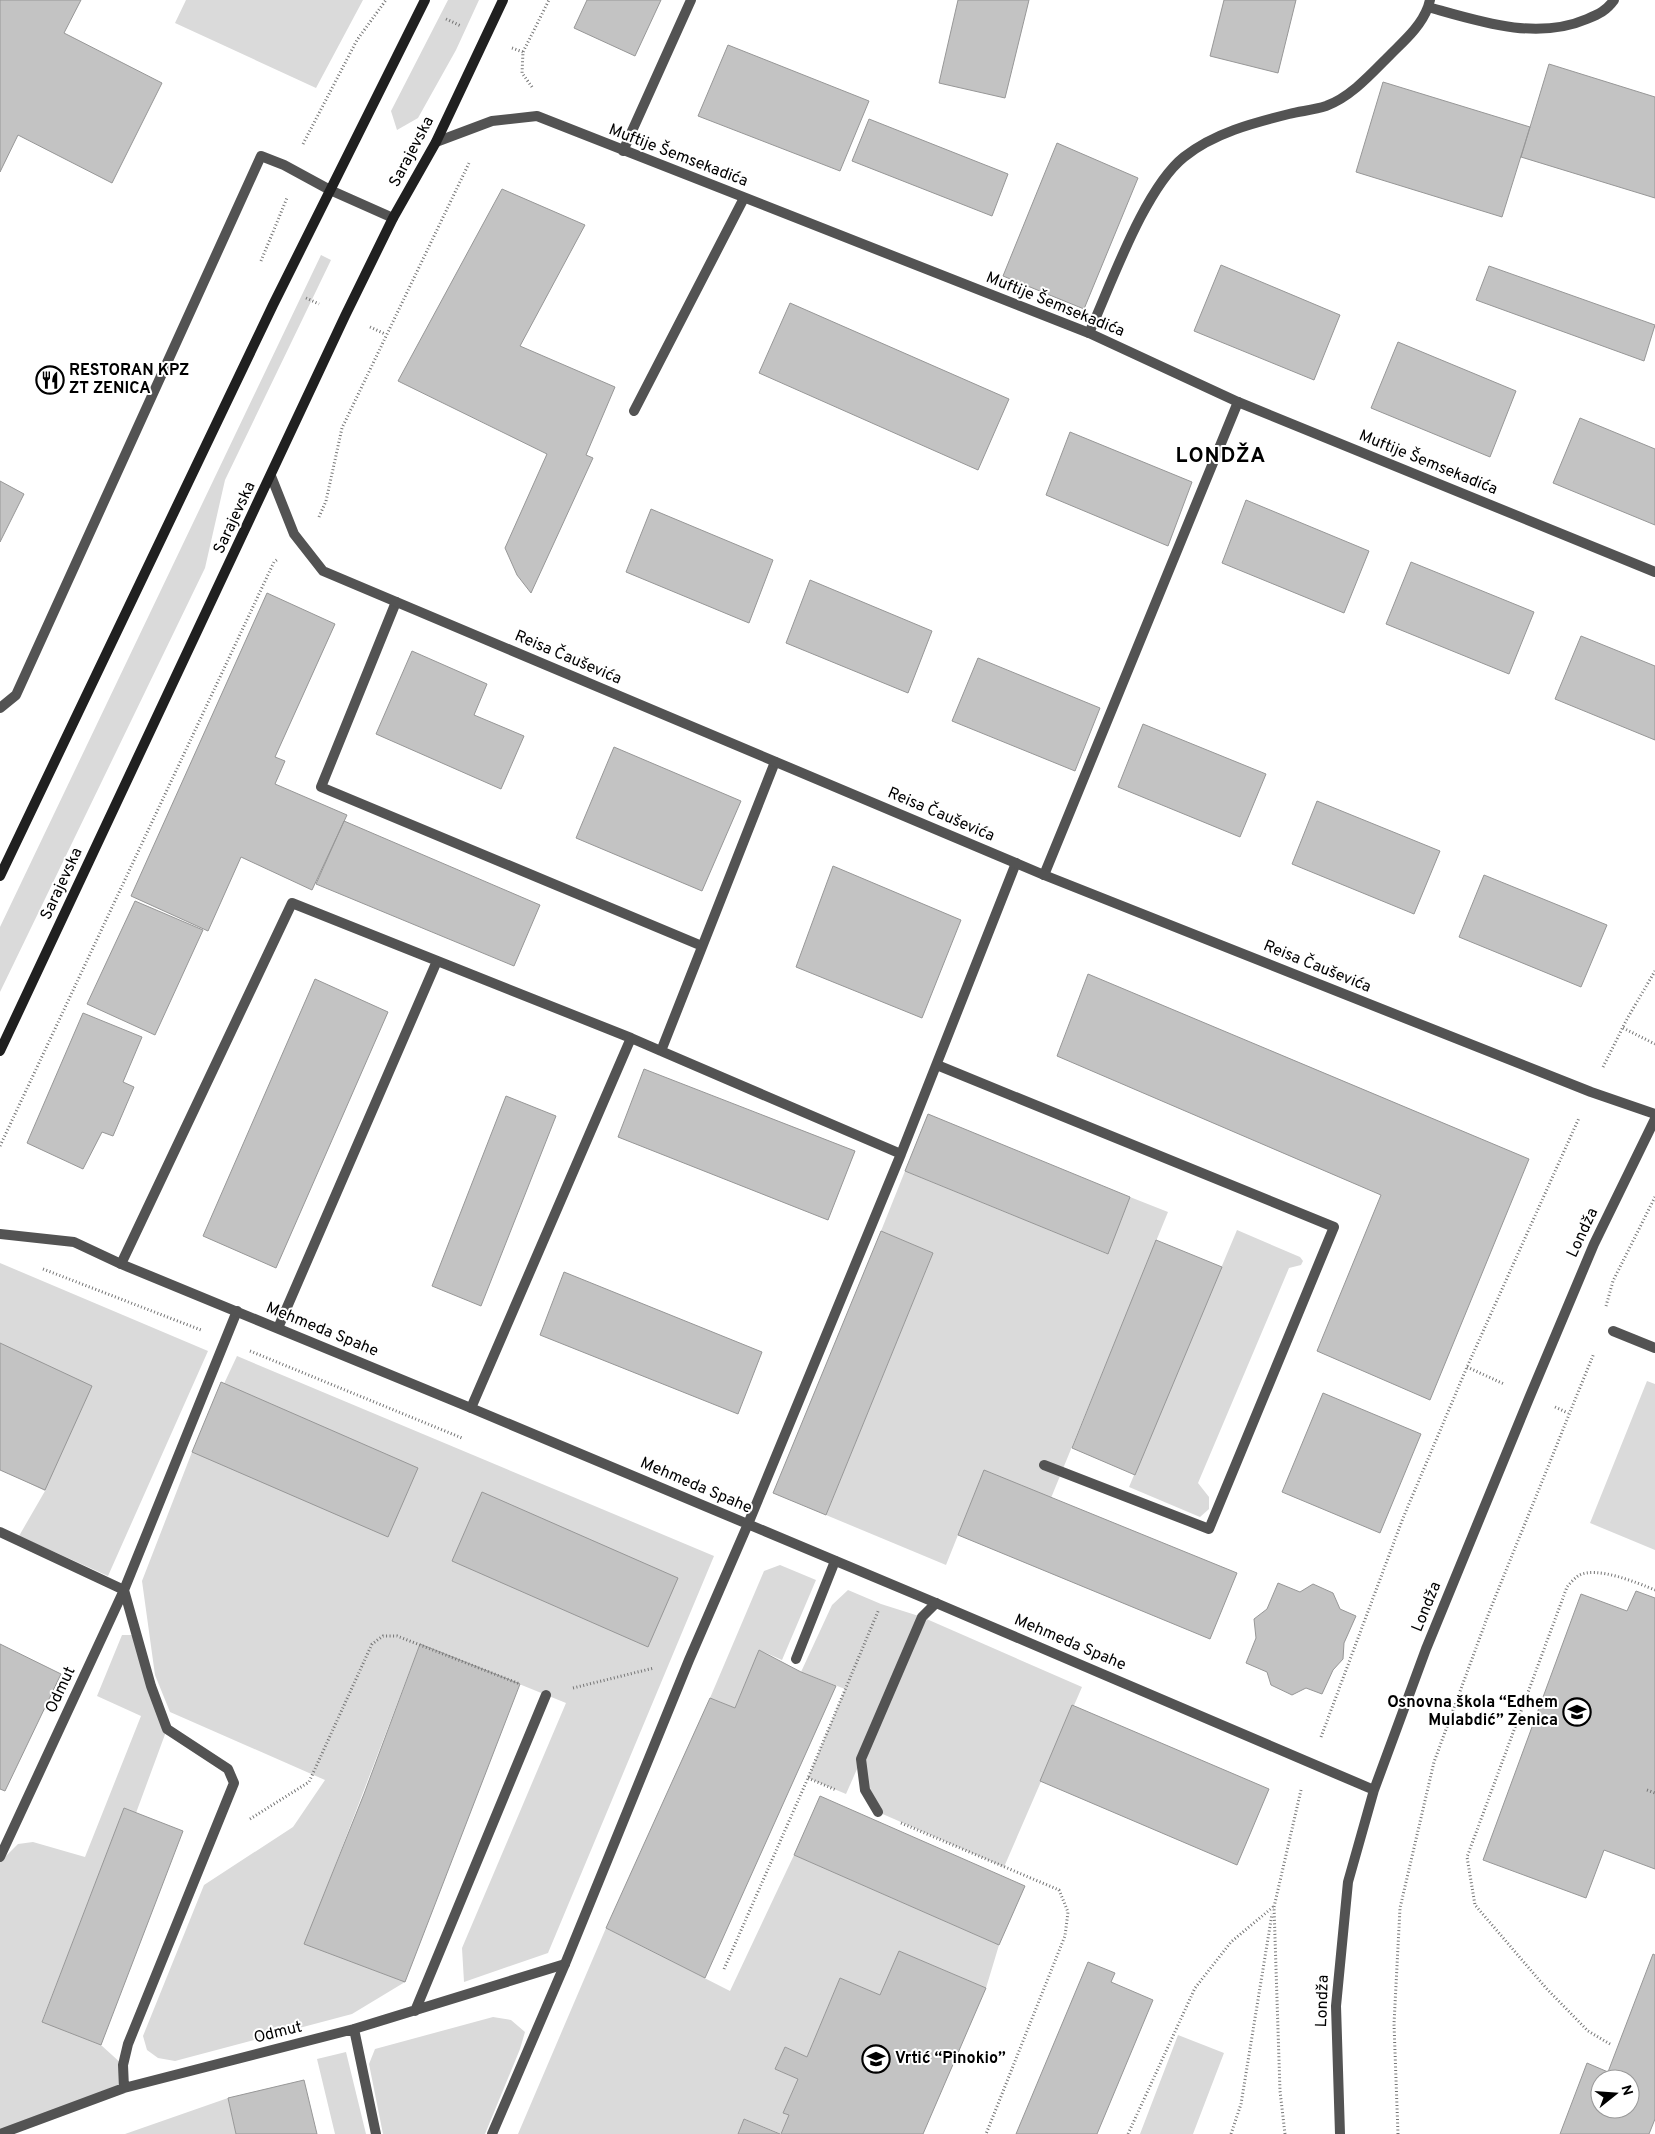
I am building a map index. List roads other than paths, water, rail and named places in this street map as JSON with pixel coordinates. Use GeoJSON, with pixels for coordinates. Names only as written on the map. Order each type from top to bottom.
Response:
{"type":"FeatureCollection","features":[{"type":"Feature","properties":{"kind":"main road"},"geometry":{"type":"LineString","coordinates":[[0,876],[272,305],[425,0]]}},
{"type":"Feature","properties":{"kind":"main road","name":"Sarajevska"},"geometry":{"type":"LineString","coordinates":[[0,1051],[272,476],[345,316],[393,218],[436,142],[503,0]]}},
{"type":"Feature","properties":{"kind":"street"},"geometry":{"type":"LineString","coordinates":[[623,151],[691,0]]}},
{"type":"Feature","properties":{"kind":"street"},"geometry":{"type":"LineString","coordinates":[[1090,333],[1139,221],[1158,186],[1183,157],[1206,143],[1237,129],[1326,106],[1344,97],[1370,75],[1415,29],[1424,19],[1429,4],[1471,19],[1533,30],[1571,26],[1607,11],[1614,0]]}},
{"type":"Feature","properties":{"kind":"street","name":"Muftije Šemsekadića"},"geometry":{"type":"LineString","coordinates":[[436,142],[492,121],[537,116],[1090,333],[1238,402],[1655,572]]}},
{"type":"Feature","properties":{"kind":"street"},"geometry":{"type":"LineString","coordinates":[[0,708],[16,695],[261,156],[284,165],[330,190],[393,218]]}},
{"type":"Feature","properties":{"kind":"street"},"geometry":{"type":"LineString","coordinates":[[634,411],[744,198]]}},
{"type":"Feature","properties":{"kind":"street"},"geometry":{"type":"LineString","coordinates":[[1044,875],[1238,402]]}},
{"type":"Feature","properties":{"kind":"street","name":"Reisa Čauševića"},"geometry":{"type":"LineString","coordinates":[[272,476],[294,534],[323,571],[1044,875],[1591,1092],[1655,1114]]}},
{"type":"Feature","properties":{"kind":"street"},"geometry":{"type":"LineString","coordinates":[[396,602],[321,787],[702,946]]}},
{"type":"Feature","properties":{"kind":"street"},"geometry":{"type":"LineString","coordinates":[[661,1051],[775,762]]}},
{"type":"Feature","properties":{"kind":"street"},"geometry":{"type":"LineString","coordinates":[[492,2134],[565,1964],[689,1660],[748,1524],[902,1154],[1016,862]]}},
{"type":"Feature","properties":{"kind":"street"},"geometry":{"type":"LineString","coordinates":[[122,1264],[292,903],[631,1038],[902,1154]]}},
{"type":"Feature","properties":{"kind":"street"},"geometry":{"type":"LineString","coordinates":[[278,1328],[437,961]]}},
{"type":"Feature","properties":{"kind":"street"},"geometry":{"type":"LineString","coordinates":[[471,1408],[631,1038]]}},
{"type":"Feature","properties":{"kind":"street"},"geometry":{"type":"LineString","coordinates":[[937,1065],[1334,1227],[1209,1529],[1044,1464]]}},
{"type":"Feature","properties":{"kind":"street","name":"Londža"},"geometry":{"type":"LineString","coordinates":[[1340,2134],[1336,2006],[1348,1882],[1374,1790],[1426,1649],[1530,1396],[1594,1244],[1655,1119]]}},
{"type":"Feature","properties":{"kind":"street","name":"Mehmeda Spahe"},"geometry":{"type":"LineString","coordinates":[[0,1234],[74,1242],[122,1264],[936,1603],[1374,1790]]}},
{"type":"Feature","properties":{"kind":"street","name":"Odmut"},"geometry":{"type":"LineString","coordinates":[[0,1857],[124,1590],[224,1339],[237,1311]]}},
{"type":"Feature","properties":{"kind":"street"},"geometry":{"type":"LineString","coordinates":[[1613,1331],[1655,1348]]}},
{"type":"Feature","properties":{"kind":"street"},"geometry":{"type":"LineString","coordinates":[[0,1532],[124,1590],[150,1686],[167,1729],[228,1769],[234,1783],[128,2044],[123,2065],[124,2088]]}},
{"type":"Feature","properties":{"kind":"street"},"geometry":{"type":"LineString","coordinates":[[796,1659],[835,1561]]}},
{"type":"Feature","properties":{"kind":"street"},"geometry":{"type":"LineString","coordinates":[[878,1812],[865,1790],[861,1758],[922,1617],[936,1603]]}},
{"type":"Feature","properties":{"kind":"street"},"geometry":{"type":"LineString","coordinates":[[414,2011],[546,1695]]}},
{"type":"Feature","properties":{"kind":"street","name":"Odmut"},"geometry":{"type":"LineString","coordinates":[[0,2134],[124,2088],[354,2029],[565,1964]]}},
{"type":"Feature","properties":{"kind":"street"},"geometry":{"type":"LineString","coordinates":[[354,2029],[376,2134]]}},
{"type":"Feature","properties":{"kind":"place","name":"RESTORAN KPZ ZT ZENICA"},"geometry":{"type":"Point","coordinates":[50,380]}},
{"type":"Feature","properties":{"kind":"place","name":"Osnovna škola “Edhem Mulabdić” Zenica"},"geometry":{"type":"Point","coordinates":[1577,1712]}},
{"type":"Feature","properties":{"kind":"place","name":"Vrtić “Pinokio”"},"geometry":{"type":"Point","coordinates":[876,2059]}},
{"type":"Feature","properties":{"kind":"district","name":"LONDŽA"},"geometry":{"type":"Point","coordinates":[1221,456]}}]}
